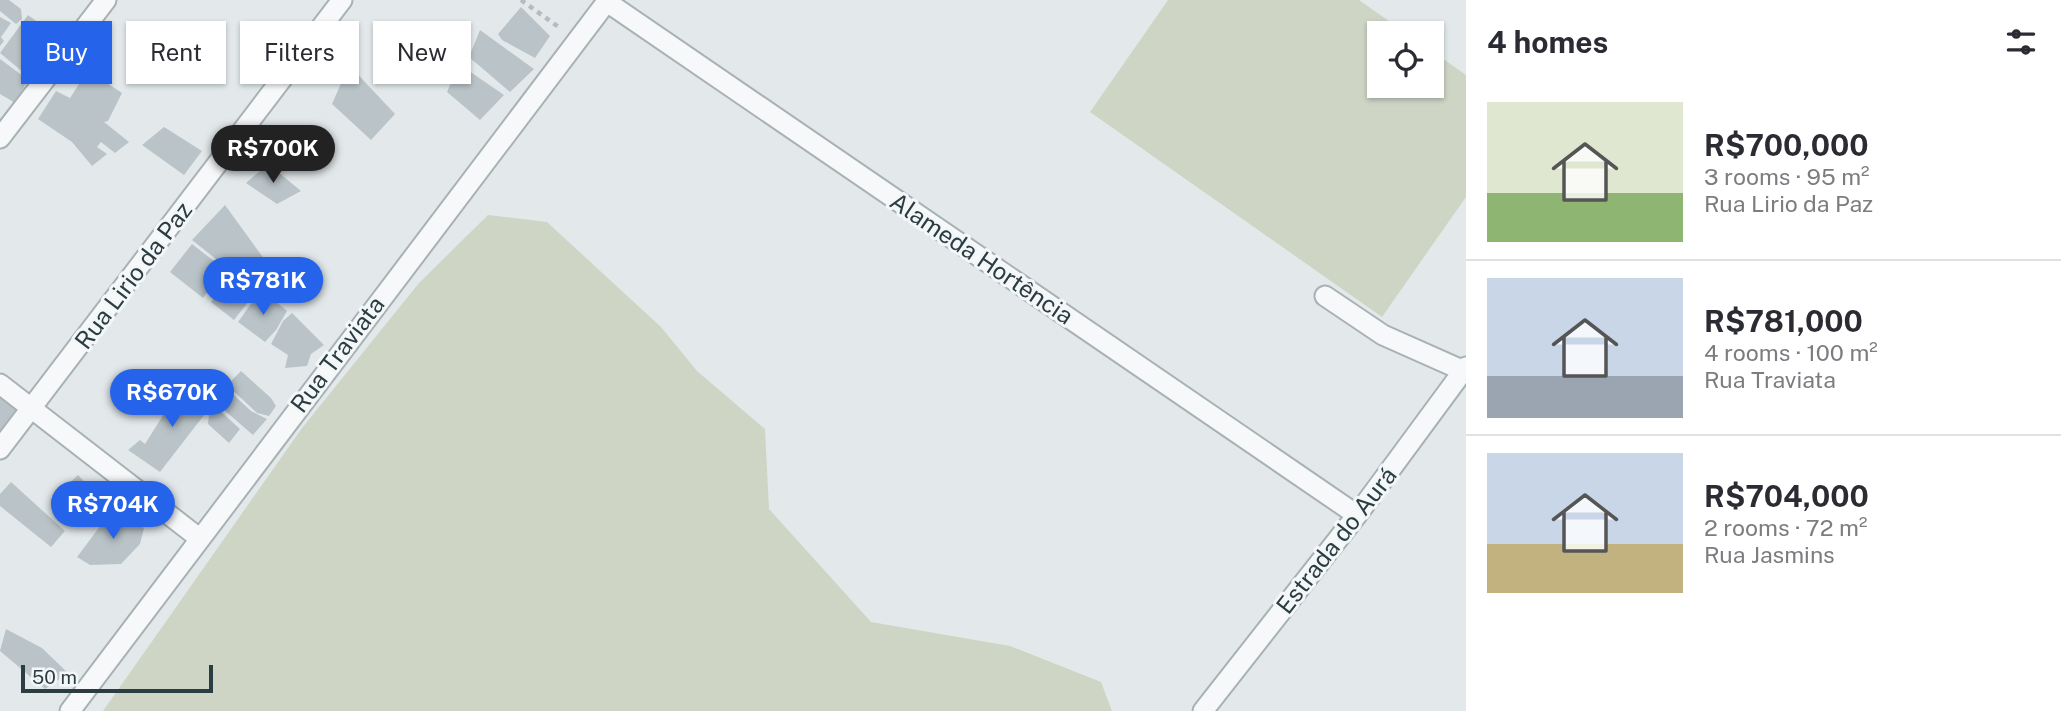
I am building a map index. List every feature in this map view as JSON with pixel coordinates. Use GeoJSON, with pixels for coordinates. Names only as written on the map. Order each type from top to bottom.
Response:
{"type":"FeatureCollection","features":[{"type":"Feature","properties":{"kind":"street"},"geometry":{"type":"LineString","coordinates":[[0,138],[106,0]]}},
{"type":"Feature","properties":{"kind":"street","name":"Rua Lirio da Paz"},"geometry":{"type":"LineString","coordinates":[[0,449],[342,0]]}},
{"type":"Feature","properties":{"kind":"street","name":"Rua Traviata"},"geometry":{"type":"LineString","coordinates":[[70,711],[607,1]]}},
{"type":"Feature","properties":{"kind":"street","name":"Alameda Hortência"},"geometry":{"type":"LineString","coordinates":[[607,1],[1357,515]]}},
{"type":"Feature","properties":{"kind":"street"},"geometry":{"type":"LineString","coordinates":[[1325,296],[1383,335],[1465,369]]}},
{"type":"Feature","properties":{"kind":"street","name":"Estrada do Aurá"},"geometry":{"type":"LineString","coordinates":[[1203,711],[1357,515],[1465,369]]}},
{"type":"Feature","properties":{"kind":"street"},"geometry":{"type":"LineString","coordinates":[[0,384],[199,538]]}},
{"type":"Feature","properties":{"kind":"path"},"geometry":{"type":"LineString","coordinates":[[521,0],[576,40]]}},
{"type":"Feature","properties":{"kind":"green space"},"geometry":{"type":"Polygon","coordinates":[[[1168,0],[1359,0],[1389,21],[1367,21],[1367,98],[1444,98],[1444,59],[1466,75],[1466,197],[1382,317],[1090,112],[1168,0]]]}},
{"type":"Feature","properties":{"kind":"green space"},"geometry":{"type":"Polygon","coordinates":[[[488,215],[547,222],[661,327],[697,371],[765,429],[769,509],[871,622],[1010,646],[1101,682],[1112,711],[103,711],[302,428],[419,283],[488,215]]]}},
{"type":"Feature","properties":{"kind":"building"},"geometry":{"type":"Polygon","coordinates":[[[0,0],[9,0],[21,9],[22,19],[16,24],[0,11],[0,0]]]}},
{"type":"Feature","properties":{"kind":"building"},"geometry":{"type":"Polygon","coordinates":[[[521,7],[550,36],[535,58],[502,40],[498,34],[521,7]]]}},
{"type":"Feature","properties":{"kind":"building"},"geometry":{"type":"Polygon","coordinates":[[[28,15],[36,21],[24,21],[28,15]]]}},
{"type":"Feature","properties":{"kind":"building"},"geometry":{"type":"Polygon","coordinates":[[[0,17],[11,23],[1,37],[4,41],[0,46],[0,17]]]}},
{"type":"Feature","properties":{"kind":"building"},"geometry":{"type":"Polygon","coordinates":[[[21,24],[21,70],[0,53],[21,24]]]}},
{"type":"Feature","properties":{"kind":"building"},"geometry":{"type":"Polygon","coordinates":[[[480,30],[534,69],[510,92],[471,59],[480,30]]]}},
{"type":"Feature","properties":{"kind":"building"},"geometry":{"type":"Polygon","coordinates":[[[0,59],[21,75],[21,84],[25,84],[17,104],[0,94],[0,59]]]}},
{"type":"Feature","properties":{"kind":"building"},"geometry":{"type":"Polygon","coordinates":[[[471,72],[504,95],[480,120],[447,92],[450,84],[471,84],[471,72]]]}},
{"type":"Feature","properties":{"kind":"building"},"geometry":{"type":"Polygon","coordinates":[[[359,76],[395,114],[371,140],[332,104],[341,84],[359,84],[359,76]]]}},
{"type":"Feature","properties":{"kind":"building"},"geometry":{"type":"Polygon","coordinates":[[[79,84],[109,84],[122,93],[108,121],[104,122],[129,142],[115,153],[101,142],[97,147],[107,154],[92,166],[72,142],[38,119],[56,91],[70,98],[79,84]]]}},
{"type":"Feature","properties":{"kind":"building"},"geometry":{"type":"Polygon","coordinates":[[[164,127],[202,151],[184,175],[142,145],[164,127]]]}},
{"type":"Feature","properties":{"kind":"building"},"geometry":{"type":"Polygon","coordinates":[[[268,164],[301,191],[277,204],[246,183],[268,164]]]}},
{"type":"Feature","properties":{"kind":"building"},"geometry":{"type":"Polygon","coordinates":[[[225,205],[270,267],[255,290],[192,240],[225,205]]]}},
{"type":"Feature","properties":{"kind":"building"},"geometry":{"type":"Polygon","coordinates":[[[192,244],[255,293],[234,320],[211,302],[220,290],[213,284],[203,298],[170,272],[192,244]]]}},
{"type":"Feature","properties":{"kind":"building"},"geometry":{"type":"Polygon","coordinates":[[[267,294],[287,311],[265,342],[238,322],[251,304],[267,294]]]}},
{"type":"Feature","properties":{"kind":"building"},"geometry":{"type":"Polygon","coordinates":[[[292,313],[324,345],[311,354],[307,366],[285,368],[288,355],[271,344],[283,321],[292,313]]]}},
{"type":"Feature","properties":{"kind":"building"},"geometry":{"type":"Polygon","coordinates":[[[241,371],[271,398],[276,406],[269,416],[257,413],[227,385],[241,371]]]}},
{"type":"Feature","properties":{"kind":"building"},"geometry":{"type":"Polygon","coordinates":[[[181,387],[191,396],[198,391],[211,406],[160,472],[128,450],[140,440],[145,444],[181,387]]]}},
{"type":"Feature","properties":{"kind":"building"},"geometry":{"type":"Polygon","coordinates":[[[226,388],[251,411],[267,419],[253,435],[216,403],[218,395],[226,388]]]}},
{"type":"Feature","properties":{"kind":"building"},"geometry":{"type":"Polygon","coordinates":[[[0,393],[20,414],[0,435],[0,393]]]}},
{"type":"Feature","properties":{"kind":"building"},"geometry":{"type":"Polygon","coordinates":[[[216,407],[240,429],[229,443],[208,424],[209,414],[216,407]]]}},
{"type":"Feature","properties":{"kind":"building"},"geometry":{"type":"Polygon","coordinates":[[[78,475],[92,490],[67,513],[53,498],[78,475]]]}},
{"type":"Feature","properties":{"kind":"building"},"geometry":{"type":"Polygon","coordinates":[[[11,482],[65,531],[51,547],[0,506],[0,494],[11,482]]]}},
{"type":"Feature","properties":{"kind":"building"},"geometry":{"type":"Polygon","coordinates":[[[113,509],[144,528],[140,544],[121,564],[90,565],[77,557],[113,509]]]}},
{"type":"Feature","properties":{"kind":"building"},"geometry":{"type":"Polygon","coordinates":[[[6,629],[42,648],[68,673],[45,689],[0,651],[6,629]]]}}]}
